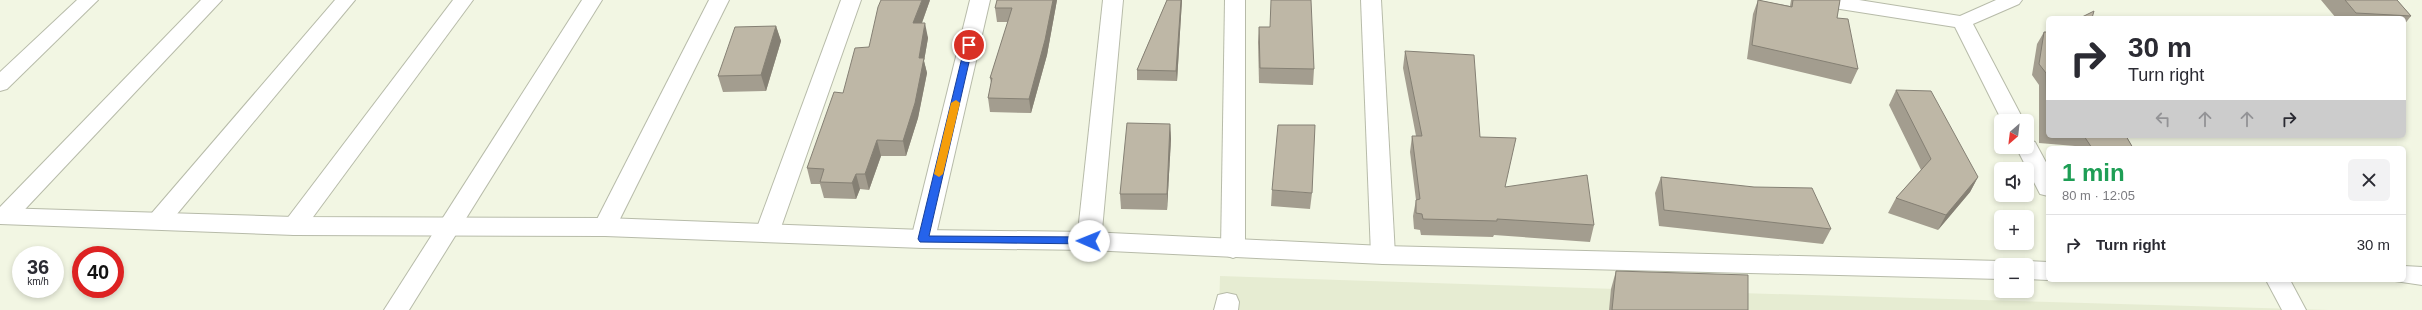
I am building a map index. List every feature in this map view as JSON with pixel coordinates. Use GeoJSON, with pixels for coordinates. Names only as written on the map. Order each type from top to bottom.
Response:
{"type":"FeatureCollection","features":[{"type":"Feature","properties":{"kind":"street"},"geometry":{"type":"LineString","coordinates":[[0,84],[88,0]]}},
{"type":"Feature","properties":{"kind":"street"},"geometry":{"type":"LineString","coordinates":[[2,216],[212,0]]}},
{"type":"Feature","properties":{"kind":"street"},"geometry":{"type":"LineString","coordinates":[[159,220],[345,0]]}},
{"type":"Feature","properties":{"kind":"street"},"geometry":{"type":"LineString","coordinates":[[294,226],[463,0]]}},
{"type":"Feature","properties":{"kind":"street"},"geometry":{"type":"LineString","coordinates":[[396,310],[592,0]]}},
{"type":"Feature","properties":{"kind":"street"},"geometry":{"type":"LineString","coordinates":[[605,227],[719,0]]}},
{"type":"Feature","properties":{"kind":"street"},"geometry":{"type":"LineString","coordinates":[[767,233],[851,0]]}},
{"type":"Feature","properties":{"kind":"street"},"geometry":{"type":"LineString","coordinates":[[923,239],[980,0]]}},
{"type":"Feature","properties":{"kind":"street"},"geometry":{"type":"LineString","coordinates":[[1089,241],[1113,0]]}},
{"type":"Feature","properties":{"kind":"street"},"geometry":{"type":"LineString","coordinates":[[1232,249],[1235,0]]}},
{"type":"Feature","properties":{"kind":"street"},"geometry":{"type":"LineString","coordinates":[[1371,0],[1383,255]]}},
{"type":"Feature","properties":{"kind":"street"},"geometry":{"type":"LineString","coordinates":[[1821,0],[1962,22],[2012,0]]}},
{"type":"Feature","properties":{"kind":"street"},"geometry":{"type":"LineString","coordinates":[[1962,22],[2009,114]]}},
{"type":"Feature","properties":{"kind":"street"},"geometry":{"type":"LineString","coordinates":[[2031,154],[2046,184]]}},
{"type":"Feature","properties":{"kind":"street"},"geometry":{"type":"LineString","coordinates":[[2,216],[159,220],[294,226],[449,228],[605,227],[923,239],[1089,241],[1383,255],[1994,270]]}},
{"type":"Feature","properties":{"kind":"street"},"geometry":{"type":"LineString","coordinates":[[2034,270],[2046,271]]}},
{"type":"Feature","properties":{"kind":"street"},"geometry":{"type":"LineString","coordinates":[[2406,275],[2422,276]]}},
{"type":"Feature","properties":{"kind":"street"},"geometry":{"type":"LineString","coordinates":[[2279,282],[2294,310]]}},
{"type":"Feature","properties":{"kind":"shaded area"},"geometry":{"type":"Polygon","coordinates":[[[1220,276],[1740,293],[2329,310],[1219,310],[1220,276]]]}},
{"type":"Feature","properties":{"kind":"building"},"geometry":{"type":"Polygon","coordinates":[[[881,0],[922,0],[913,23],[925,23],[919,58],[924,58],[915,103],[903,141],[877,140],[865,174],[856,174],[852,183],[820,182],[824,169],[807,168],[834,92],[843,93],[855,48],[869,47],[881,0]]]}},
{"type":"Feature","properties":{"kind":"building"},"geometry":{"type":"Polygon","coordinates":[[[997,0],[1053,0],[1045,40],[1029,99],[988,98],[992,78],[990,78],[1012,8],[995,8],[997,0]]]}},
{"type":"Feature","properties":{"kind":"building"},"geometry":{"type":"Polygon","coordinates":[[[1167,0],[1181,0],[1176,71],[1137,70],[1167,0]]]}},
{"type":"Feature","properties":{"kind":"building"},"geometry":{"type":"Polygon","coordinates":[[[1271,0],[1311,0],[1314,69],[1260,68],[1259,27],[1270,27],[1271,0]]]}},
{"type":"Feature","properties":{"kind":"building"},"geometry":{"type":"Polygon","coordinates":[[[1758,0],[1792,7],[1793,0],[1840,0],[1837,18],[1848,19],[1858,69],[1752,45],[1758,0]]]}},
{"type":"Feature","properties":{"kind":"building"},"geometry":{"type":"Polygon","coordinates":[[[2345,0],[2397,0],[2411,16],[2356,13],[2345,0]]]}},
{"type":"Feature","properties":{"kind":"building"},"geometry":{"type":"Polygon","coordinates":[[[2094,11],[2093,16],[2084,16],[2094,11]]]}},
{"type":"Feature","properties":{"kind":"building"},"geometry":{"type":"Polygon","coordinates":[[[776,26],[761,75],[718,76],[735,27],[776,26]]]}},
{"type":"Feature","properties":{"kind":"building"},"geometry":{"type":"Polygon","coordinates":[[[2044,32],[2046,32],[2046,73],[2039,64],[2044,32]]]}},
{"type":"Feature","properties":{"kind":"building"},"geometry":{"type":"Polygon","coordinates":[[[1405,51],[1474,55],[1480,137],[1516,138],[1505,187],[1587,175],[1594,225],[1497,219],[1497,221],[1423,219],[1422,214],[1416,213],[1416,200],[1420,199],[1412,136],[1422,136],[1405,51]]]}},
{"type":"Feature","properties":{"kind":"building"},"geometry":{"type":"Polygon","coordinates":[[[1896,90],[1931,91],[1978,177],[1946,215],[1896,198],[1931,159],[1896,90]]]}},
{"type":"Feature","properties":{"kind":"building"},"geometry":{"type":"Polygon","coordinates":[[[1127,123],[1170,124],[1167,194],[1120,194],[1127,123]]]}},
{"type":"Feature","properties":{"kind":"building"},"geometry":{"type":"Polygon","coordinates":[[[1278,125],[1315,125],[1312,193],[1272,190],[1278,125]]]}},
{"type":"Feature","properties":{"kind":"building"},"geometry":{"type":"Polygon","coordinates":[[[2085,138],[2127,138],[2132,146],[2091,146],[2085,138]]]}},
{"type":"Feature","properties":{"kind":"building"},"geometry":{"type":"Polygon","coordinates":[[[1661,177],[1754,187],[1812,188],[1831,229],[1664,210],[1661,177]]]}},
{"type":"Feature","properties":{"kind":"building"},"geometry":{"type":"Polygon","coordinates":[[[1616,271],[1748,275],[1748,310],[1612,310],[1616,271]]]}},
{"type":"Feature","properties":{"kind":"slow traffic"},"geometry":{"type":"LineString","coordinates":[[939,174],[956,103]]}},
{"type":"Feature","properties":{"kind":"route"},"geometry":{"type":"LineString","coordinates":[[969,45],[923,239],[1089,241]]}}]}
